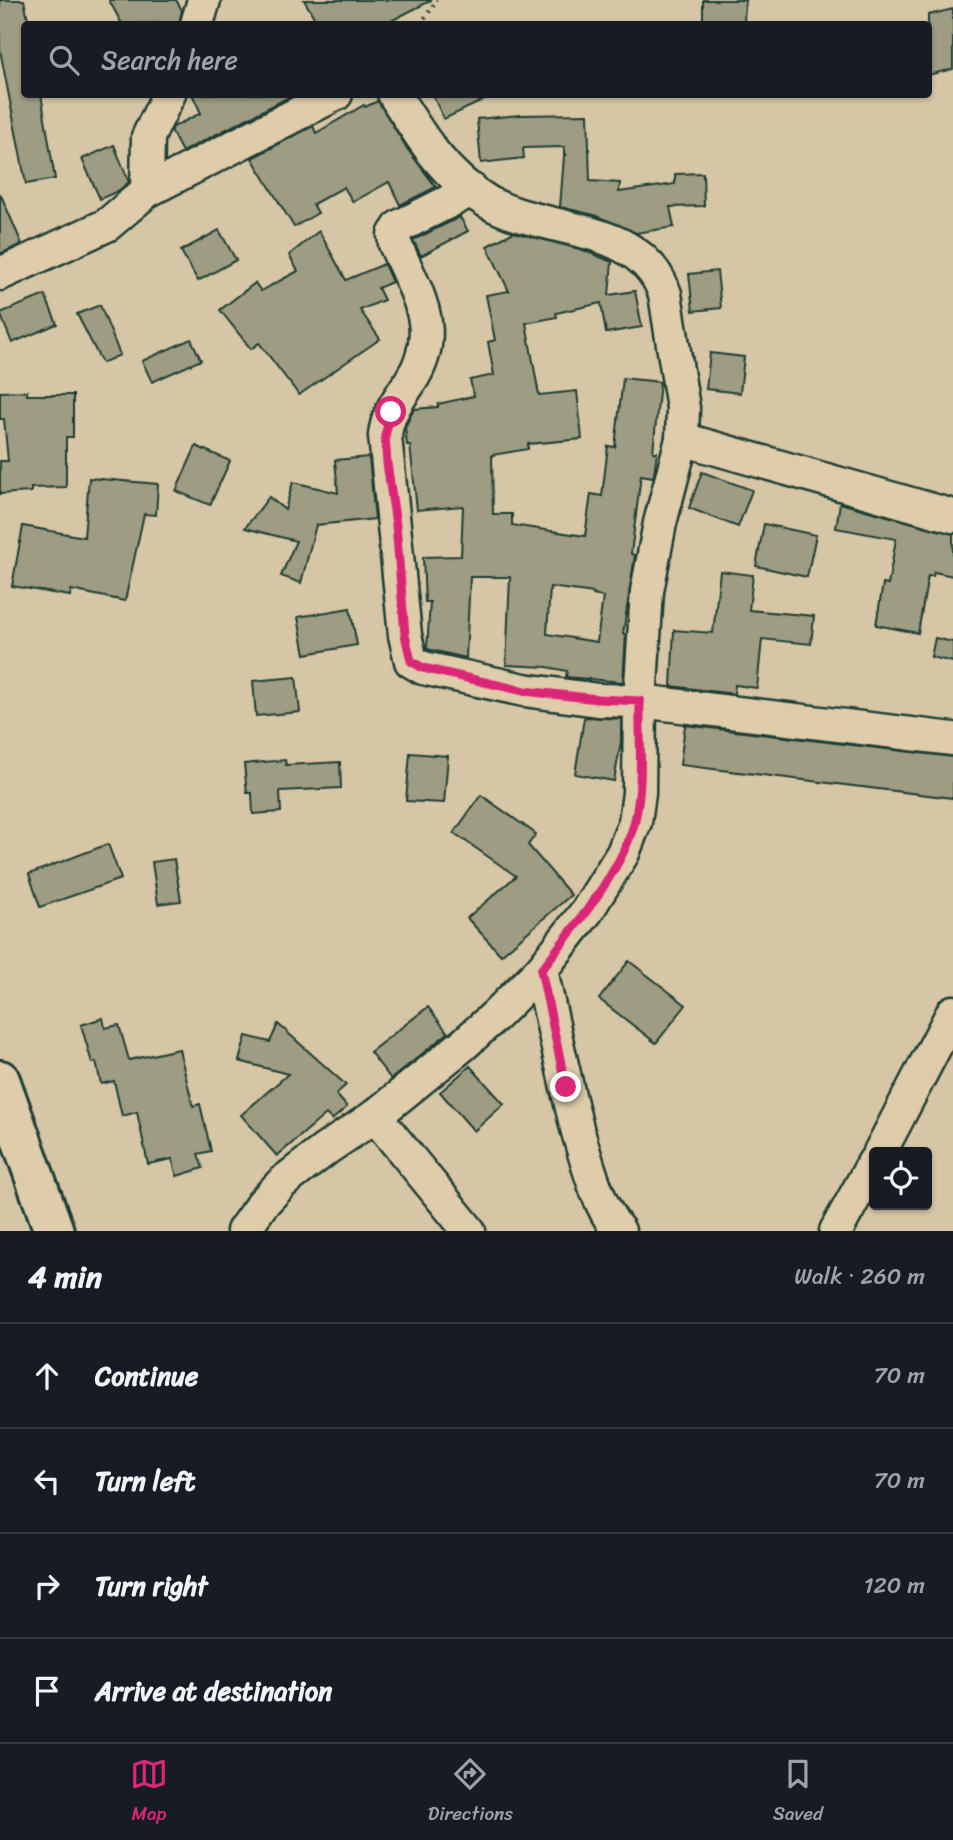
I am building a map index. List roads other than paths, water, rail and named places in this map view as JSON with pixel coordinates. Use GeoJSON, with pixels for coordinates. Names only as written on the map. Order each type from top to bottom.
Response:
{"type":"FeatureCollection","features":[{"type":"Feature","properties":{"kind":"highway"},"geometry":{"type":"LineString","coordinates":[[0,1080],[54,1231]]}},
{"type":"Feature","properties":{"kind":"street"},"geometry":{"type":"LineString","coordinates":[[198,21],[204,0]]}},
{"type":"Feature","properties":{"kind":"street"},"geometry":{"type":"LineString","coordinates":[[147,191],[148,137],[167,98]]}},
{"type":"Feature","properties":{"kind":"street"},"geometry":{"type":"LineString","coordinates":[[0,274],[107,225],[147,191],[328,98]]}},
{"type":"Feature","properties":{"kind":"street"},"geometry":{"type":"LineString","coordinates":[[243,1231],[262,1204],[283,1182],[375,1116],[464,1044],[541,970],[587,911],[623,853],[635,822],[639,793],[640,701],[647,591],[660,523],[682,439],[683,408],[665,294],[655,273],[622,245],[584,231],[505,212],[472,190],[433,156],[397,98]]}},
{"type":"Feature","properties":{"kind":"street"},"geometry":{"type":"LineString","coordinates":[[472,190],[400,226],[394,234],[395,244],[422,307],[427,327],[424,353],[391,412],[385,436],[411,661],[423,668],[524,691],[640,701],[953,739]]}},
{"type":"Feature","properties":{"kind":"street"},"geometry":{"type":"LineString","coordinates":[[682,439],[953,516]]}},
{"type":"Feature","properties":{"kind":"street"},"geometry":{"type":"LineString","coordinates":[[541,970],[566,1087],[589,1170],[611,1221],[619,1231]]}},
{"type":"Feature","properties":{"kind":"street"},"geometry":{"type":"LineString","coordinates":[[883,1147],[953,1012]]}},
{"type":"Feature","properties":{"kind":"street"},"geometry":{"type":"LineString","coordinates":[[375,1116],[468,1231]]}},
{"type":"Feature","properties":{"kind":"street"},"geometry":{"type":"LineString","coordinates":[[836,1231],[869,1171]]}}]}
